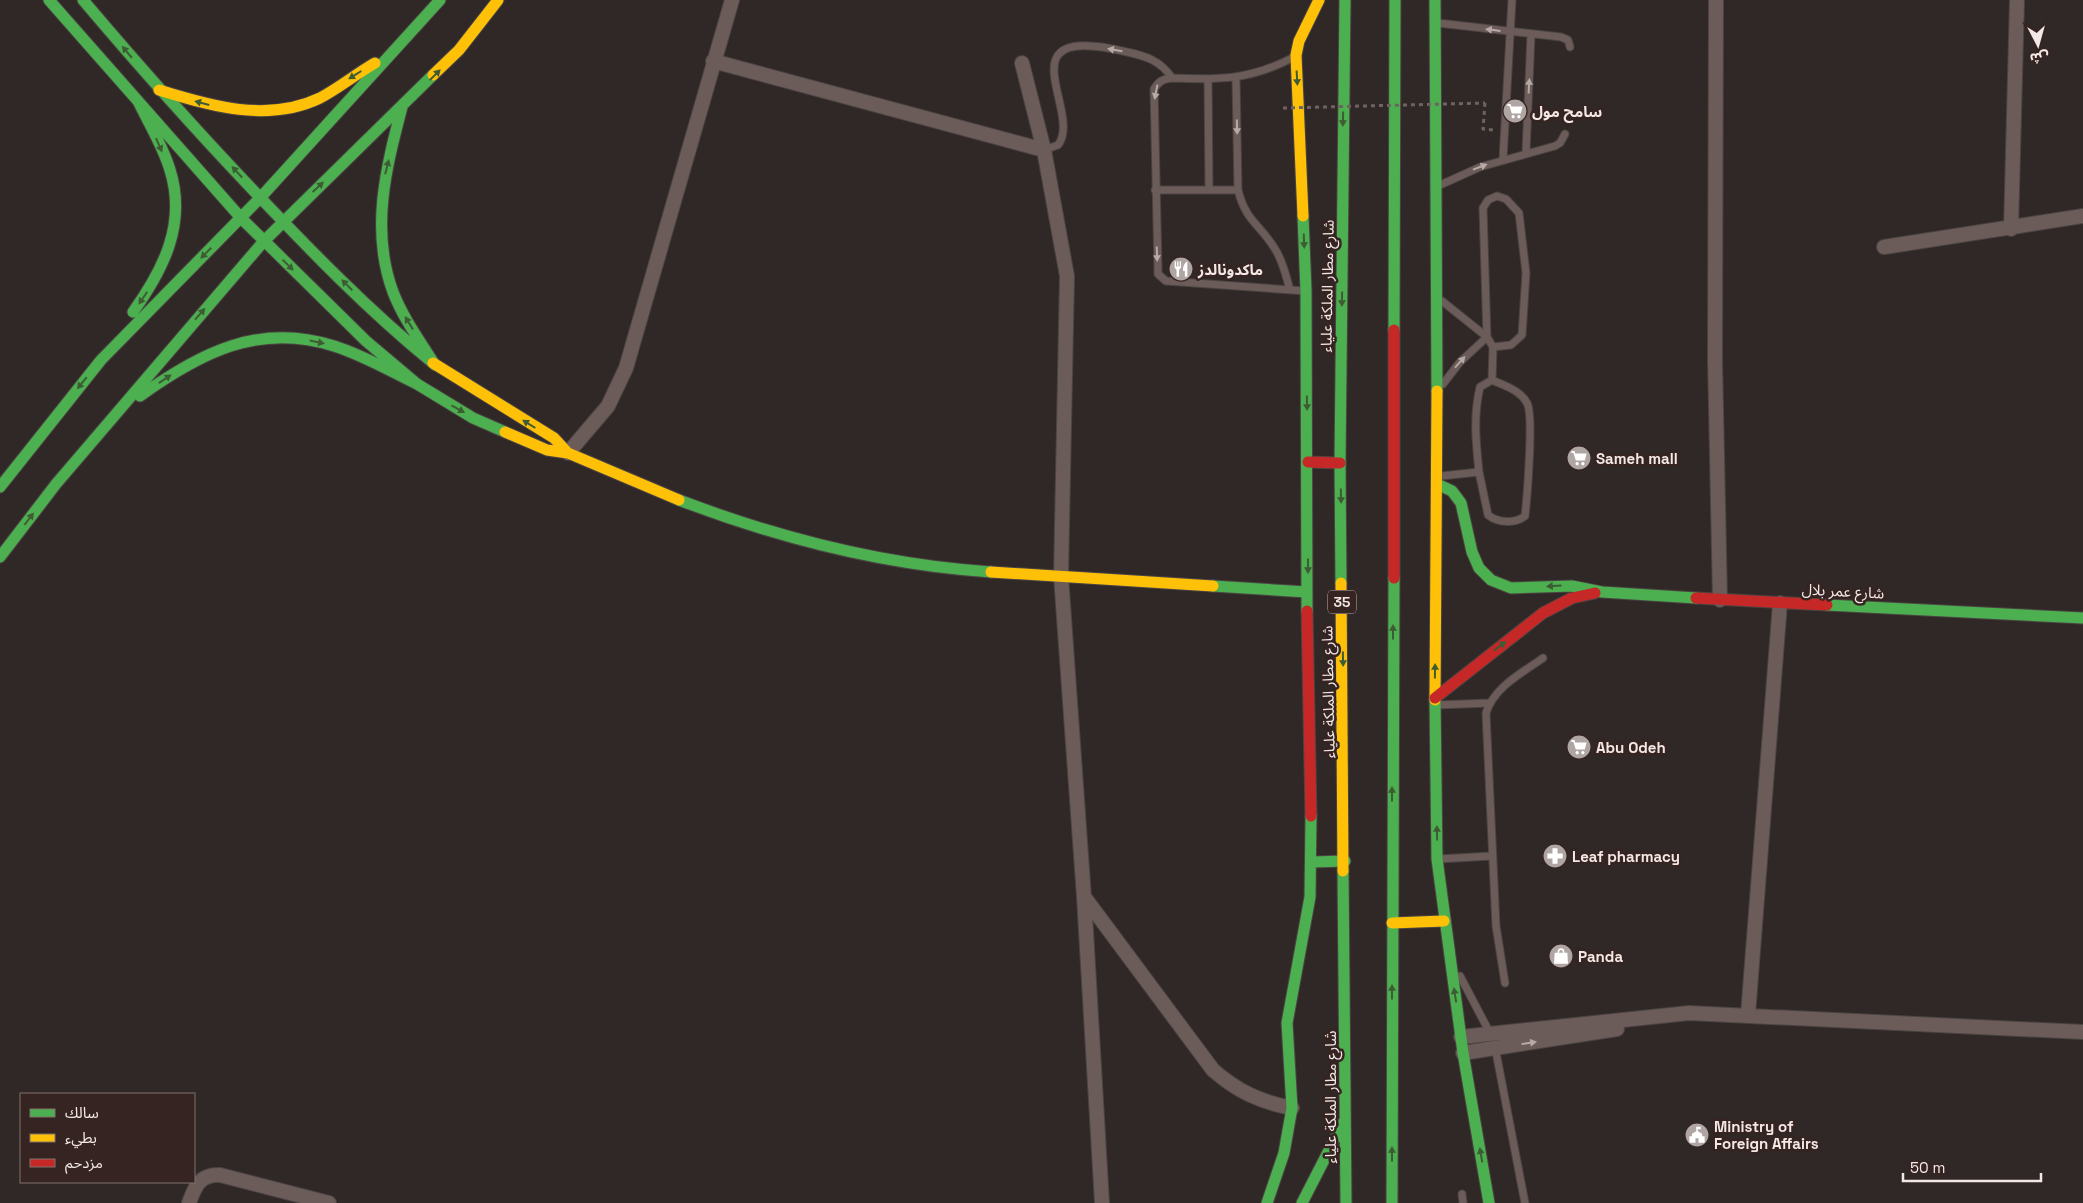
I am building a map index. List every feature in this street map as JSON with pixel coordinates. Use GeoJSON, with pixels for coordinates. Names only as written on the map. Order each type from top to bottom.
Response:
{"type":"FeatureCollection","features":[{"type":"Feature","properties":{"kind":"main road"},"geometry":{"type":"LineString","coordinates":[[49,0],[241,218],[366,341],[417,384]]}},
{"type":"Feature","properties":{"kind":"main road"},"geometry":{"type":"LineString","coordinates":[[83,0],[159,90],[282,221],[385,324],[435,365],[554,438],[568,453]]}},
{"type":"Feature","properties":{"kind":"main road"},"geometry":{"type":"LineString","coordinates":[[101,360],[261,197],[397,50],[440,0]]}},
{"type":"Feature","properties":{"kind":"main road"},"geometry":{"type":"LineString","coordinates":[[0,557],[56,484],[111,418],[264,241],[282,221],[459,50],[498,0]]}},
{"type":"Feature","properties":{"kind":"main road"},"geometry":{"type":"LineString","coordinates":[[1267,1203],[1284,1153],[1292,1108],[1287,1023],[1310,897],[1312,862],[1307,592],[1306,291],[1296,55],[1299,41],[1319,0]]}},
{"type":"Feature","properties":{"kind":"main road","name":"شارع مطار الملكة علياء"},"geometry":{"type":"LineString","coordinates":[[1345,0],[1340,463],[1345,861],[1344,1120],[1346,1203]]}},
{"type":"Feature","properties":{"kind":"main road"},"geometry":{"type":"LineString","coordinates":[[1392,1203],[1395,0]]}},
{"type":"Feature","properties":{"kind":"main road"},"geometry":{"type":"LineString","coordinates":[[1435,0],[1438,480],[1435,702],[1437,859],[1463,1053],[1489,1203]]}},
{"type":"Feature","properties":{"kind":"main road"},"geometry":{"type":"LineString","coordinates":[[159,90],[206,105],[241,109],[293,108],[319,98],[397,50]]}},
{"type":"Feature","properties":{"kind":"main road"},"geometry":{"type":"LineString","coordinates":[[0,486],[101,360],[156,279],[168,245],[174,217],[176,192],[170,170],[138,101]]}},
{"type":"Feature","properties":{"kind":"main road"},"geometry":{"type":"LineString","coordinates":[[402,107],[381,196],[381,244],[393,291],[403,313],[435,365]]}},
{"type":"Feature","properties":{"kind":"main road"},"geometry":{"type":"LineString","coordinates":[[111,418],[151,388],[208,352],[236,342],[266,337],[295,338],[324,343],[417,384],[473,418],[538,446],[568,453],[715,515],[779,536],[845,553],[912,565],[979,572],[1307,592]]}},
{"type":"Feature","properties":{"kind":"main road"},"geometry":{"type":"LineString","coordinates":[[1308,462],[1340,463]]}},
{"type":"Feature","properties":{"kind":"main road","name":"شارع عمر بلال"},"geometry":{"type":"LineString","coordinates":[[1438,480],[1459,496],[1475,562],[1486,577],[1511,588],[1572,586],[1602,592],[1720,600],[2083,618]]}},
{"type":"Feature","properties":{"kind":"main road","name":"شارع عمر بلال"},"geometry":{"type":"LineString","coordinates":[[1435,702],[1543,612],[1572,598],[1602,592]]}},
{"type":"Feature","properties":{"kind":"main road"},"geometry":{"type":"LineString","coordinates":[[1312,862],[1345,861]]}},
{"type":"Feature","properties":{"kind":"main road"},"geometry":{"type":"LineString","coordinates":[[1392,923],[1444,921]]}},
{"type":"Feature","properties":{"kind":"main road"},"geometry":{"type":"LineString","coordinates":[[1302,1203],[1344,1120]]}},
{"type":"Feature","properties":{"kind":"street"},"geometry":{"type":"LineString","coordinates":[[568,453],[599,419],[618,388],[732,0]]}},
{"type":"Feature","properties":{"kind":"street"},"geometry":{"type":"LineString","coordinates":[[1716,0],[1715,360],[1720,600]]}},
{"type":"Feature","properties":{"kind":"street"},"geometry":{"type":"LineString","coordinates":[[2012,228],[2017,0]]}},
{"type":"Feature","properties":{"kind":"street"},"geometry":{"type":"LineString","coordinates":[[713,61],[1044,150]]}},
{"type":"Feature","properties":{"kind":"street"},"geometry":{"type":"LineString","coordinates":[[1022,63],[1044,150],[1065,254],[1068,294],[1061,576],[1084,898],[1102,1203]]}},
{"type":"Feature","properties":{"kind":"street"},"geometry":{"type":"LineString","coordinates":[[1884,247],[2083,216]]}},
{"type":"Feature","properties":{"kind":"street"},"geometry":{"type":"LineString","coordinates":[[1748,1015],[1780,603]]}},
{"type":"Feature","properties":{"kind":"street"},"geometry":{"type":"LineString","coordinates":[[1084,898],[1213,1070],[1249,1096],[1270,1104],[1292,1108]]}},
{"type":"Feature","properties":{"kind":"street"},"geometry":{"type":"LineString","coordinates":[[1461,1037],[1689,1013],[2083,1032]]}},
{"type":"Feature","properties":{"kind":"street"},"geometry":{"type":"LineString","coordinates":[[1463,1053],[1690,1019],[1701,1015]]}},
{"type":"Feature","properties":{"kind":"street"},"geometry":{"type":"LineString","coordinates":[[189,1203],[195,1186],[210,1174],[328,1203]]}},
{"type":"Feature","properties":{"kind":"lane"},"geometry":{"type":"LineString","coordinates":[[1503,159],[1512,0]]}},
{"type":"Feature","properties":{"kind":"lane"},"geometry":{"type":"LineString","coordinates":[[1435,22],[1565,38],[1570,47]]}},
{"type":"Feature","properties":{"kind":"lane"},"geometry":{"type":"LineString","coordinates":[[1526,152],[1531,35]]}},
{"type":"Feature","properties":{"kind":"lane"},"geometry":{"type":"LineString","coordinates":[[1044,150],[1058,145],[1064,132],[1054,73],[1056,59],[1066,50],[1077,46],[1127,52],[1156,61],[1172,78]]}},
{"type":"Feature","properties":{"kind":"lane"},"geometry":{"type":"LineString","coordinates":[[1296,55],[1275,67],[1236,78],[1164,79],[1154,89],[1158,274],[1166,282],[1306,291]]}},
{"type":"Feature","properties":{"kind":"lane"},"geometry":{"type":"LineString","coordinates":[[1236,78],[1238,190],[1246,215],[1276,250],[1290,290]]}},
{"type":"Feature","properties":{"kind":"lane"},"geometry":{"type":"LineString","coordinates":[[1208,79],[1209,190]]}},
{"type":"Feature","properties":{"kind":"lane"},"geometry":{"type":"LineString","coordinates":[[1436,187],[1503,159],[1555,146],[1560,143],[1565,134]]}},
{"type":"Feature","properties":{"kind":"lane"},"geometry":{"type":"LineString","coordinates":[[1155,190],[1238,190]]}},
{"type":"Feature","properties":{"kind":"lane"},"geometry":{"type":"LineString","coordinates":[[1437,391],[1460,362],[1487,337],[1484,208],[1488,200],[1497,196],[1506,199],[1519,213],[1526,273],[1522,335],[1511,345],[1493,347]]}},
{"type":"Feature","properties":{"kind":"lane"},"geometry":{"type":"LineString","coordinates":[[1436,296],[1460,318],[1487,337],[1493,347],[1492,380]]}},
{"type":"Feature","properties":{"kind":"lane"},"geometry":{"type":"LineString","coordinates":[[1492,380],[1517,392],[1528,404],[1529,476],[1525,516],[1516,521],[1498,521],[1488,515],[1478,472],[1474,425],[1477,399],[1480,387],[1492,380]]}},
{"type":"Feature","properties":{"kind":"lane"},"geometry":{"type":"LineString","coordinates":[[1438,480],[1478,472]]}},
{"type":"Feature","properties":{"kind":"lane"},"geometry":{"type":"LineString","coordinates":[[1505,983],[1497,945],[1486,723],[1489,703],[1498,691],[1543,658]]}},
{"type":"Feature","properties":{"kind":"lane"},"geometry":{"type":"LineString","coordinates":[[1435,702],[1489,703]]}},
{"type":"Feature","properties":{"kind":"lane"},"geometry":{"type":"LineString","coordinates":[[1437,859],[1492,856]]}},
{"type":"Feature","properties":{"kind":"lane"},"geometry":{"type":"LineString","coordinates":[[1449,956],[1491,1034],[1525,1203]]}},
{"type":"Feature","properties":{"kind":"lane"},"geometry":{"type":"LineString","coordinates":[[1462,1194],[1463,1203]]}},
{"type":"Feature","properties":{"kind":"path"},"geometry":{"type":"LineString","coordinates":[[1283,108],[1485,103],[1483,129],[1504,130]]}},
{"type":"Feature","properties":{"kind":"traffic: fast"},"geometry":{"type":"LineString","coordinates":[[49,0],[241,218],[366,341],[417,384],[473,418],[505,432]]}},
{"type":"Feature","properties":{"kind":"traffic: fast"},"geometry":{"type":"LineString","coordinates":[[83,0],[188,120],[274,212],[362,301],[433,363]]}},
{"type":"Feature","properties":{"kind":"traffic: fast"},"geometry":{"type":"LineString","coordinates":[[0,487],[101,360],[261,197],[440,0]]}},
{"type":"Feature","properties":{"kind":"traffic: fast"},"geometry":{"type":"LineString","coordinates":[[1341,583],[1340,463],[1345,0]]}},
{"type":"Feature","properties":{"kind":"traffic: fast"},"geometry":{"type":"LineString","coordinates":[[1394,330],[1395,0]]}},
{"type":"Feature","properties":{"kind":"traffic: fast"},"geometry":{"type":"LineString","coordinates":[[1435,0],[1437,391]]}},
{"type":"Feature","properties":{"kind":"traffic: fast"},"geometry":{"type":"LineString","coordinates":[[0,557],[56,484],[264,241],[433,75]]}},
{"type":"Feature","properties":{"kind":"traffic: fast"},"geometry":{"type":"LineString","coordinates":[[133,312],[154,280],[162,263],[174,228],[176,209],[175,190],[167,161],[138,101]]}},
{"type":"Feature","properties":{"kind":"traffic: fast"},"geometry":{"type":"LineString","coordinates":[[402,107],[386,176],[383,199],[382,246],[386,269],[397,302],[435,365]]}},
{"type":"Feature","properties":{"kind":"traffic: fast"},"geometry":{"type":"LineString","coordinates":[[1303,216],[1306,291],[1307,611]]}},
{"type":"Feature","properties":{"kind":"traffic: fast"},"geometry":{"type":"LineString","coordinates":[[140,396],[185,367],[208,355],[231,346],[255,340],[280,338],[307,339],[334,346],[366,359],[417,384]]}},
{"type":"Feature","properties":{"kind":"traffic: fast"},"geometry":{"type":"LineString","coordinates":[[1437,484],[1452,491],[1461,503],[1472,552],[1479,568],[1491,580],[1511,588],[1572,586],[1602,592],[1696,598]]}},
{"type":"Feature","properties":{"kind":"traffic: fast"},"geometry":{"type":"LineString","coordinates":[[679,500],[756,527],[833,548],[911,563],[991,572]]}},
{"type":"Feature","properties":{"kind":"traffic: fast"},"geometry":{"type":"LineString","coordinates":[[1392,1203],[1394,578]]}},
{"type":"Feature","properties":{"kind":"traffic: fast"},"geometry":{"type":"LineString","coordinates":[[1213,586],[1307,592]]}},
{"type":"Feature","properties":{"kind":"traffic: fast"},"geometry":{"type":"LineString","coordinates":[[1827,605],[2083,618]]}},
{"type":"Feature","properties":{"kind":"traffic: fast"},"geometry":{"type":"LineString","coordinates":[[1435,700],[1437,859],[1463,1053],[1489,1203]]}},
{"type":"Feature","properties":{"kind":"traffic: fast"},"geometry":{"type":"LineString","coordinates":[[1267,1203],[1284,1153],[1292,1108],[1287,1023],[1310,897],[1311,816]]}},
{"type":"Feature","properties":{"kind":"traffic: fast"},"geometry":{"type":"LineString","coordinates":[[1312,862],[1345,861]]}},
{"type":"Feature","properties":{"kind":"traffic: fast"},"geometry":{"type":"LineString","coordinates":[[1343,871],[1346,1203]]}},
{"type":"Feature","properties":{"kind":"traffic: fast"},"geometry":{"type":"LineString","coordinates":[[1302,1203],[1343,1123]]}},
{"type":"Feature","properties":{"kind":"traffic: slow"},"geometry":{"type":"LineString","coordinates":[[433,75],[459,50],[498,0]]}},
{"type":"Feature","properties":{"kind":"traffic: slow"},"geometry":{"type":"LineString","coordinates":[[1303,216],[1296,55],[1299,41],[1319,0]]}},
{"type":"Feature","properties":{"kind":"traffic: slow"},"geometry":{"type":"LineString","coordinates":[[159,90],[198,102],[219,106],[260,111],[280,110],[320,98],[375,63]]}},
{"type":"Feature","properties":{"kind":"traffic: slow"},"geometry":{"type":"LineString","coordinates":[[433,363],[554,438],[566,451]]}},
{"type":"Feature","properties":{"kind":"traffic: slow"},"geometry":{"type":"LineString","coordinates":[[1435,700],[1437,391]]}},
{"type":"Feature","properties":{"kind":"traffic: slow"},"geometry":{"type":"LineString","coordinates":[[505,432],[547,450],[568,453],[679,500]]}},
{"type":"Feature","properties":{"kind":"traffic: slow"},"geometry":{"type":"LineString","coordinates":[[991,572],[1213,586]]}},
{"type":"Feature","properties":{"kind":"traffic: slow"},"geometry":{"type":"LineString","coordinates":[[1341,583],[1343,871]]}},
{"type":"Feature","properties":{"kind":"traffic: slow"},"geometry":{"type":"LineString","coordinates":[[1392,923],[1444,921]]}},
{"type":"Feature","properties":{"kind":"traffic: jam"},"geometry":{"type":"LineString","coordinates":[[1394,330],[1394,578]]}},
{"type":"Feature","properties":{"kind":"traffic: jam"},"geometry":{"type":"LineString","coordinates":[[1308,462],[1340,463]]}},
{"type":"Feature","properties":{"kind":"traffic: jam"},"geometry":{"type":"LineString","coordinates":[[1435,698],[1543,613],[1572,598],[1595,593]]}},
{"type":"Feature","properties":{"kind":"traffic: jam"},"geometry":{"type":"LineString","coordinates":[[1696,598],[1827,605]]}},
{"type":"Feature","properties":{"kind":"traffic: jam"},"geometry":{"type":"LineString","coordinates":[[1307,611],[1311,816]]}},
{"type":"Feature","properties":{"kind":"place","name":"سامح مول"},"geometry":{"type":"Point","coordinates":[1515,111]}},
{"type":"Feature","properties":{"kind":"place","name":"ماكدونالدز"},"geometry":{"type":"Point","coordinates":[1181,269]}},
{"type":"Feature","properties":{"kind":"place","name":"Sameh mall"},"geometry":{"type":"Point","coordinates":[1579,458]}},
{"type":"Feature","properties":{"kind":"place","name":"Abu Odeh"},"geometry":{"type":"Point","coordinates":[1579,747]}},
{"type":"Feature","properties":{"kind":"place","name":"Leaf pharmacy"},"geometry":{"type":"Point","coordinates":[1555,856]}},
{"type":"Feature","properties":{"kind":"place","name":"Panda"},"geometry":{"type":"Point","coordinates":[1561,956]}},
{"type":"Feature","properties":{"kind":"place","name":"Ministry of Foreign Affairs"},"geometry":{"type":"Point","coordinates":[1697,1135]}}]}
